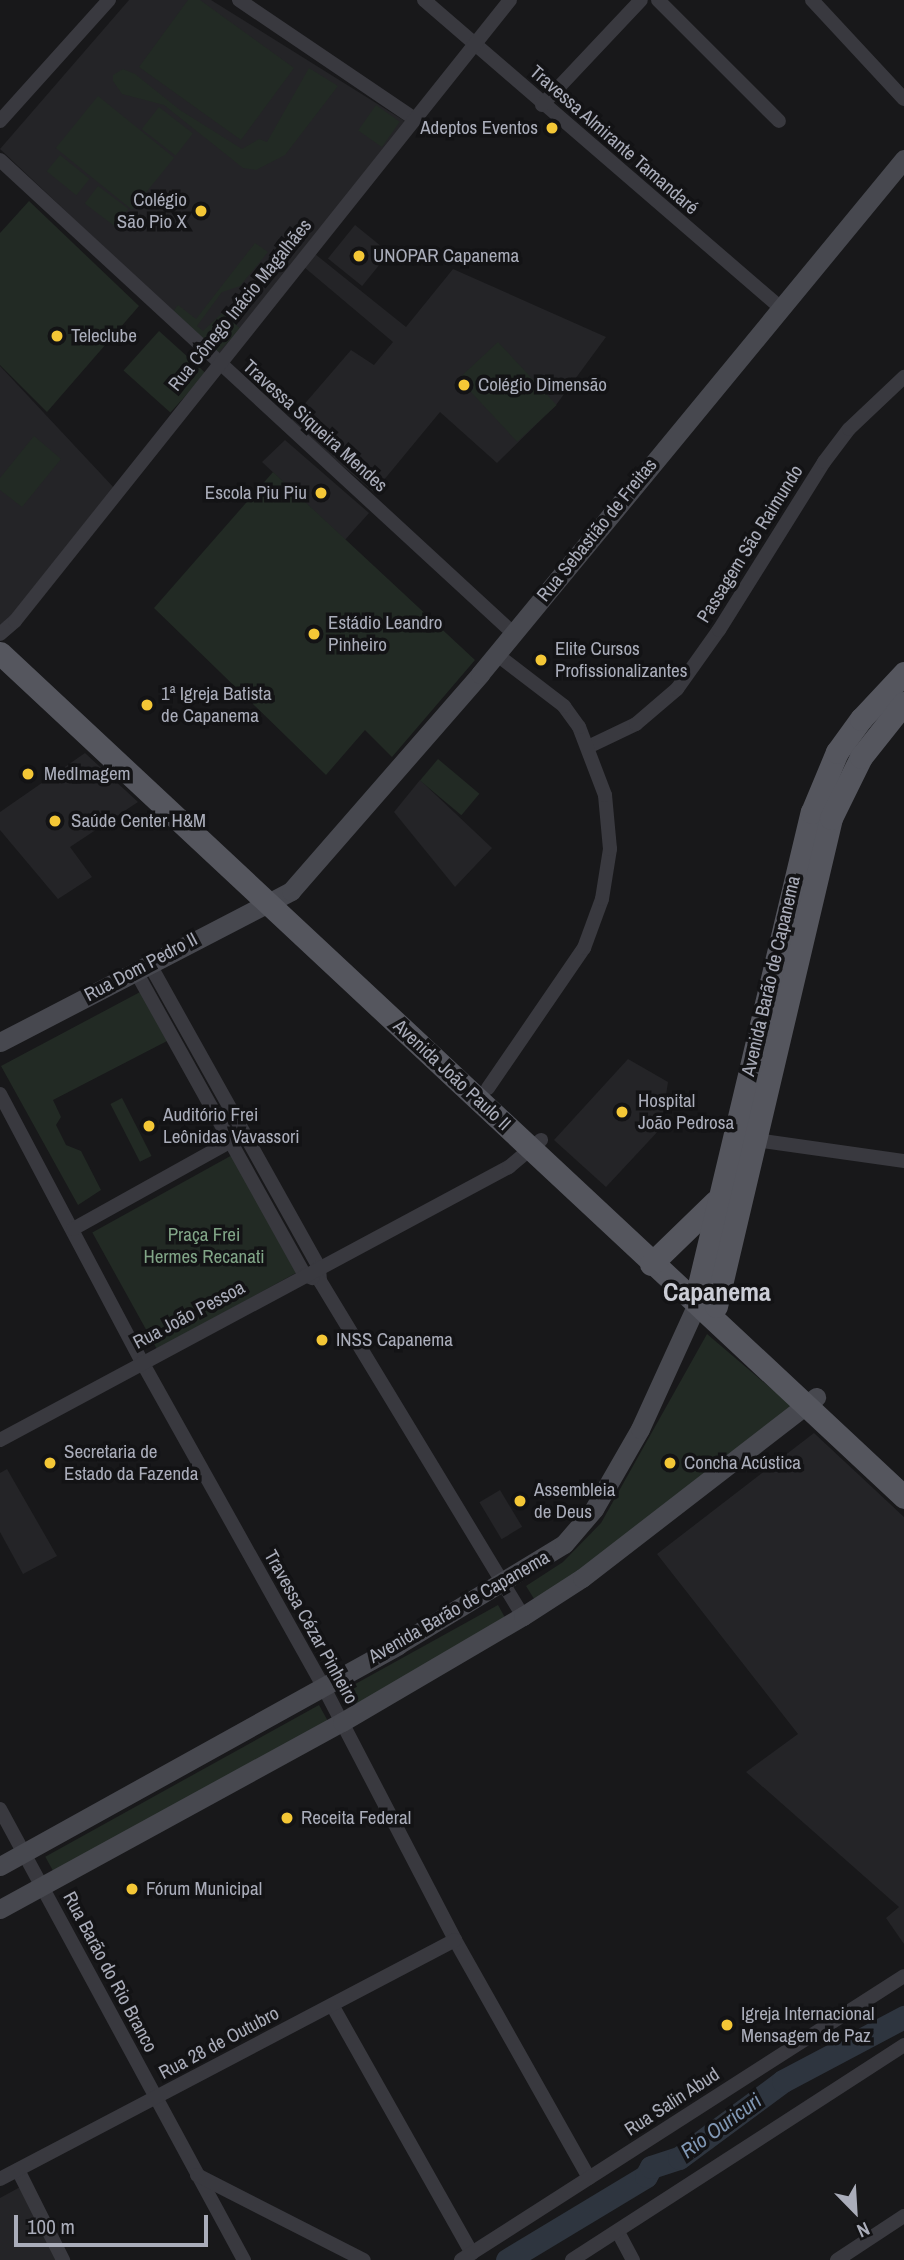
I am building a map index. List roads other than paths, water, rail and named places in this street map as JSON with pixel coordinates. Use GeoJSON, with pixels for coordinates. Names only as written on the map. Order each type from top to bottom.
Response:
{"type":"FeatureCollection","features":[{"type":"Feature","properties":{"kind":"main road","name":"Avenida João Paulo II"},"geometry":{"type":"LineString","coordinates":[[0,635],[656,1259],[811,1401],[904,1480]]}},
{"type":"Feature","properties":{"kind":"main road","name":"Avenida João Paulo II"},"geometry":{"type":"LineString","coordinates":[[0,653],[488,1088],[536,1145]]}},
{"type":"Feature","properties":{"kind":"main road","name":"Avenida Barão de Capanema"},"geometry":{"type":"LineString","coordinates":[[698,1298],[722,1272],[744,1138],[798,907],[832,786],[861,719],[904,673]]}},
{"type":"Feature","properties":{"kind":"main road","name":"Avenida Barão de Capanema"},"geometry":{"type":"LineString","coordinates":[[832,786],[904,704]]}},
{"type":"Feature","properties":{"kind":"main road","name":"Avenida Barão de Capanema"},"geometry":{"type":"LineString","coordinates":[[698,1298],[718,1199],[744,1138]]}},
{"type":"Feature","properties":{"kind":"main road"},"geometry":{"type":"LineString","coordinates":[[656,1259],[718,1199]]}},
{"type":"Feature","properties":{"kind":"main road","name":"Avenida João Paulo II"},"geometry":{"type":"LineString","coordinates":[[811,1401],[904,1497]]}},
{"type":"Feature","properties":{"kind":"street"},"geometry":{"type":"LineString","coordinates":[[0,121],[109,0]]}},
{"type":"Feature","properties":{"kind":"street"},"geometry":{"type":"LineString","coordinates":[[239,0],[415,119]]}},
{"type":"Feature","properties":{"kind":"street","name":"Travessa Almirante Tamandaré"},"geometry":{"type":"LineString","coordinates":[[424,0],[542,105],[781,308]]}},
{"type":"Feature","properties":{"kind":"street","name":"Rua Cônego Inácio Magalhães"},"geometry":{"type":"LineString","coordinates":[[0,635],[15,621],[510,0]]}},
{"type":"Feature","properties":{"kind":"street"},"geometry":{"type":"LineString","coordinates":[[542,105],[641,0]]}},
{"type":"Feature","properties":{"kind":"street"},"geometry":{"type":"LineString","coordinates":[[658,0],[779,121]]}},
{"type":"Feature","properties":{"kind":"street"},"geometry":{"type":"LineString","coordinates":[[812,0],[904,99]]}},
{"type":"Feature","properties":{"kind":"street","name":"Rua Sebastião de Freitas"},"geometry":{"type":"LineString","coordinates":[[276,899],[496,654],[904,159]]}},
{"type":"Feature","properties":{"kind":"street","name":"Travessa Siqueira Mendes"},"geometry":{"type":"LineString","coordinates":[[0,160],[218,364],[513,633]]}},
{"type":"Feature","properties":{"kind":"street","name":"Passagem São Raimundo"},"geometry":{"type":"LineString","coordinates":[[590,746],[636,724],[677,689],[719,630],[824,462],[849,429],[904,377]]}},
{"type":"Feature","properties":{"kind":"street"},"geometry":{"type":"LineString","coordinates":[[488,1088],[573,968],[602,899],[610,849],[608,821],[590,746],[564,706],[496,654]]}},
{"type":"Feature","properties":{"kind":"street","name":"Rua Dom Pedro II"},"geometry":{"type":"LineString","coordinates":[[0,1042],[142,966],[276,899]]}},
{"type":"Feature","properties":{"kind":"street"},"geometry":{"type":"LineString","coordinates":[[142,966],[236,1138],[305,1275]]}},
{"type":"Feature","properties":{"kind":"street","name":"Travessa Cézar Pinheiro"},"geometry":{"type":"LineString","coordinates":[[0,1094],[142,1362],[323,1686],[455,1940],[589,2178]]}},
{"type":"Feature","properties":{"kind":"street"},"geometry":{"type":"LineString","coordinates":[[72,1228],[236,1138]]}},
{"type":"Feature","properties":{"kind":"street"},"geometry":{"type":"LineString","coordinates":[[236,1138],[523,1616]]}},
{"type":"Feature","properties":{"kind":"street"},"geometry":{"type":"LineString","coordinates":[[744,1138],[904,1161]]}},
{"type":"Feature","properties":{"kind":"street","name":"Rua João Pessoa"},"geometry":{"type":"LineString","coordinates":[[0,1440],[305,1275],[319,1274],[509,1167],[536,1145]]}},
{"type":"Feature","properties":{"kind":"street","name":"Avenida Barão de Capanema"},"geometry":{"type":"LineString","coordinates":[[0,1866],[504,1583],[564,1544],[594,1509],[646,1417],[698,1298]]}},
{"type":"Feature","properties":{"kind":"street","name":"Avenida Barão de Capanema"},"geometry":{"type":"LineString","coordinates":[[0,1909],[342,1722],[523,1616],[582,1577],[811,1401]]}},
{"type":"Feature","properties":{"kind":"street","name":"Rua Barão do Rio Branco"},"geometry":{"type":"LineString","coordinates":[[0,1809],[244,2260]]}},
{"type":"Feature","properties":{"kind":"street","name":"Rua 28 de Outubro"},"geometry":{"type":"LineString","coordinates":[[0,2179],[455,1940]]}},
{"type":"Feature","properties":{"kind":"street","name":"Rua Salin Abud"},"geometry":{"type":"LineString","coordinates":[[467,2256],[904,1976]]}},
{"type":"Feature","properties":{"kind":"street"},"geometry":{"type":"LineString","coordinates":[[332,2005],[467,2256]]}},
{"type":"Feature","properties":{"kind":"street"},"geometry":{"type":"LineString","coordinates":[[572,2260],[904,2045]]}},
{"type":"Feature","properties":{"kind":"street"},"geometry":{"type":"LineString","coordinates":[[18,2169],[63,2260]]}},
{"type":"Feature","properties":{"kind":"street"},"geometry":{"type":"LineString","coordinates":[[197,2175],[364,2260]]}},
{"type":"Feature","properties":{"kind":"street"},"geometry":{"type":"LineString","coordinates":[[837,2260],[904,2216]]}},
{"type":"Feature","properties":{"kind":"street"},"geometry":{"type":"LineString","coordinates":[[618,2232],[634,2260]]}},
{"type":"Feature","properties":{"kind":"waterway","name":"Rio Ouricuri"},"geometry":{"type":"LineString","coordinates":[[507,2260],[646,2176],[651,2167],[679,2158],[783,2081],[904,2017]]}},
{"type":"Feature","properties":{"kind":"place","name":"Adeptos Eventos"},"geometry":{"type":"Point","coordinates":[552,128]}},
{"type":"Feature","properties":{"kind":"place","name":"Colégio São Pio X"},"geometry":{"type":"Point","coordinates":[201,211]}},
{"type":"Feature","properties":{"kind":"place","name":"UNOPAR Capanema"},"geometry":{"type":"Point","coordinates":[359,256]}},
{"type":"Feature","properties":{"kind":"place","name":"Teleclube"},"geometry":{"type":"Point","coordinates":[57,336]}},
{"type":"Feature","properties":{"kind":"place","name":"Colégio Dimensão"},"geometry":{"type":"Point","coordinates":[464,385]}},
{"type":"Feature","properties":{"kind":"place","name":"Escola Piu Piu"},"geometry":{"type":"Point","coordinates":[321,493]}},
{"type":"Feature","properties":{"kind":"place","name":"Estádio Leandro Pinheiro"},"geometry":{"type":"Point","coordinates":[314,634]}},
{"type":"Feature","properties":{"kind":"place","name":"Elite Cursos Profissionalizantes"},"geometry":{"type":"Point","coordinates":[541,660]}},
{"type":"Feature","properties":{"kind":"place","name":"1ª Igreja Batista de Capanema"},"geometry":{"type":"Point","coordinates":[147,705]}},
{"type":"Feature","properties":{"kind":"place","name":"MedImagem"},"geometry":{"type":"Point","coordinates":[28,774]}},
{"type":"Feature","properties":{"kind":"place","name":"Saúde Center H&M"},"geometry":{"type":"Point","coordinates":[55,821]}},
{"type":"Feature","properties":{"kind":"place","name":"Hospital João Pedrosa"},"geometry":{"type":"Point","coordinates":[622,1112]}},
{"type":"Feature","properties":{"kind":"place","name":"Auditório Frei Leônidas Vavassori"},"geometry":{"type":"Point","coordinates":[149,1126]}},
{"type":"Feature","properties":{"kind":"place","name":"INSS Capanema"},"geometry":{"type":"Point","coordinates":[322,1340]}},
{"type":"Feature","properties":{"kind":"place","name":"Secretaria de Estado da Fazenda"},"geometry":{"type":"Point","coordinates":[50,1463]}},
{"type":"Feature","properties":{"kind":"place","name":"Concha Acústica"},"geometry":{"type":"Point","coordinates":[670,1463]}},
{"type":"Feature","properties":{"kind":"place","name":"Assembleia de Deus"},"geometry":{"type":"Point","coordinates":[520,1501]}},
{"type":"Feature","properties":{"kind":"place","name":"Receita Federal"},"geometry":{"type":"Point","coordinates":[287,1818]}},
{"type":"Feature","properties":{"kind":"place","name":"Fórum Municipal"},"geometry":{"type":"Point","coordinates":[132,1889]}},
{"type":"Feature","properties":{"kind":"place","name":"Igreja Internacional Mensagem de Paz"},"geometry":{"type":"Point","coordinates":[727,2025]}},
{"type":"Feature","properties":{"kind":"district","name":"Capanema"},"geometry":{"type":"Point","coordinates":[717,1292]}},
{"type":"Feature","properties":{"kind":"park label","name":"Praça Frei Hermes Recanati"},"geometry":{"type":"Point","coordinates":[204,1246]}}]}
